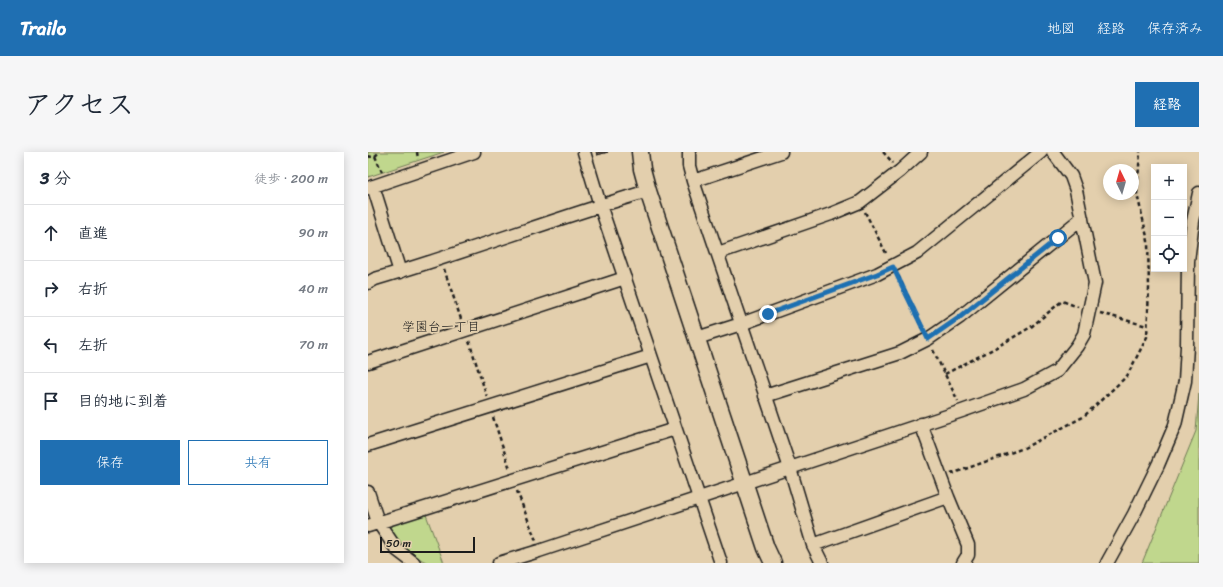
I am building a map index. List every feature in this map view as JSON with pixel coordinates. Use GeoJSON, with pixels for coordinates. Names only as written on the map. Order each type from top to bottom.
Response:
{"type":"FeatureCollection","features":[{"type":"Feature","properties":{"kind":"street"},"geometry":{"type":"LineString","coordinates":[[400,272],[370,187],[474,152]]}},
{"type":"Feature","properties":{"kind":"street"},"geometry":{"type":"LineString","coordinates":[[584,152],[600,205],[721,563]]}},
{"type":"Feature","properties":{"kind":"street"},"geometry":{"type":"LineString","coordinates":[[640,152],[642,169],[648,191],[766,548],[773,563]]}},
{"type":"Feature","properties":{"kind":"street"},"geometry":{"type":"LineString","coordinates":[[689,152],[689,166],[693,181],[740,324],[790,468],[814,544],[822,563]]}},
{"type":"Feature","properties":{"kind":"street"},"geometry":{"type":"LineString","coordinates":[[693,181],[780,152]]}},
{"type":"Feature","properties":{"kind":"street"},"geometry":{"type":"LineString","coordinates":[[718,254],[831,214],[860,202],[900,171],[921,152]]}},
{"type":"Feature","properties":{"kind":"street"},"geometry":{"type":"LineString","coordinates":[[697,338],[740,324],[893,267],[918,253],[1041,152]]}},
{"type":"Feature","properties":{"kind":"street"},"geometry":{"type":"LineString","coordinates":[[499,563],[962,411],[1024,389],[1057,371],[1077,346],[1084,334],[1095,283],[1076,190],[1071,176],[1053,152]]}},
{"type":"Feature","properties":{"kind":"street"},"geometry":{"type":"LineString","coordinates":[[368,282],[600,205],[648,191]]}},
{"type":"Feature","properties":{"kind":"street"},"geometry":{"type":"LineString","coordinates":[[1107,563],[1134,514],[1158,465],[1175,425],[1185,381],[1188,262],[1193,221],[1199,193]]}},
{"type":"Feature","properties":{"kind":"street"},"geometry":{"type":"LineString","coordinates":[[765,396],[900,353],[928,339],[960,317],[1082,218]]}},
{"type":"Feature","properties":{"kind":"street"},"geometry":{"type":"LineString","coordinates":[[368,362],[625,278]]}},
{"type":"Feature","properties":{"kind":"street"},"geometry":{"type":"LineString","coordinates":[[368,445],[651,356]]}},
{"type":"Feature","properties":{"kind":"street"},"geometry":{"type":"LineString","coordinates":[[921,424],[948,497],[968,545],[968,555],[963,563]]}},
{"type":"Feature","properties":{"kind":"street"},"geometry":{"type":"LineString","coordinates":[[373,524],[675,428]]}},
{"type":"Feature","properties":{"kind":"street"},"geometry":{"type":"LineString","coordinates":[[368,492],[373,524],[396,550],[414,563]]}},
{"type":"Feature","properties":{"kind":"street"},"geometry":{"type":"LineString","coordinates":[[814,544],[948,497]]}},
{"type":"Feature","properties":{"kind":"path"},"geometry":{"type":"LineString","coordinates":[[368,156],[375,156],[379,152]]}},
{"type":"Feature","properties":{"kind":"path"},"geometry":{"type":"LineString","coordinates":[[942,478],[1024,448],[1083,417],[1127,376],[1147,337],[1149,288],[1148,240],[1137,194],[1140,152]]}},
{"type":"Feature","properties":{"kind":"path"},"geometry":{"type":"LineString","coordinates":[[375,156],[385,181]]}},
{"type":"Feature","properties":{"kind":"path"},"geometry":{"type":"LineString","coordinates":[[860,202],[962,411]]}},
{"type":"Feature","properties":{"kind":"path"},"geometry":{"type":"LineString","coordinates":[[945,374],[1031,327],[1062,301],[1089,311],[1147,326]]}},
{"type":"Feature","properties":{"kind":"green space"},"geometry":{"type":"Polygon","coordinates":[[[368,152],[444,152],[368,177],[368,152]]]}},
{"type":"Feature","properties":{"kind":"green space"},"geometry":{"type":"Polygon","coordinates":[[[1199,394],[1199,563],[1142,563],[1196,431],[1199,394]]]}},
{"type":"Feature","properties":{"kind":"green space"},"geometry":{"type":"Polygon","coordinates":[[[425,512],[444,563],[428,563],[414,556],[395,540],[386,524],[425,512]]]}},
{"type":"Feature","properties":{"kind":"district","name":"学園台一丁目"},"geometry":{"type":"Point","coordinates":[441,326]}},
{"type":"Feature","properties":{"kind":"route"},"geometry":{"type":"LineString","coordinates":[[768,314],[893,267],[928,339],[960,317],[1058,238]]}}]}
